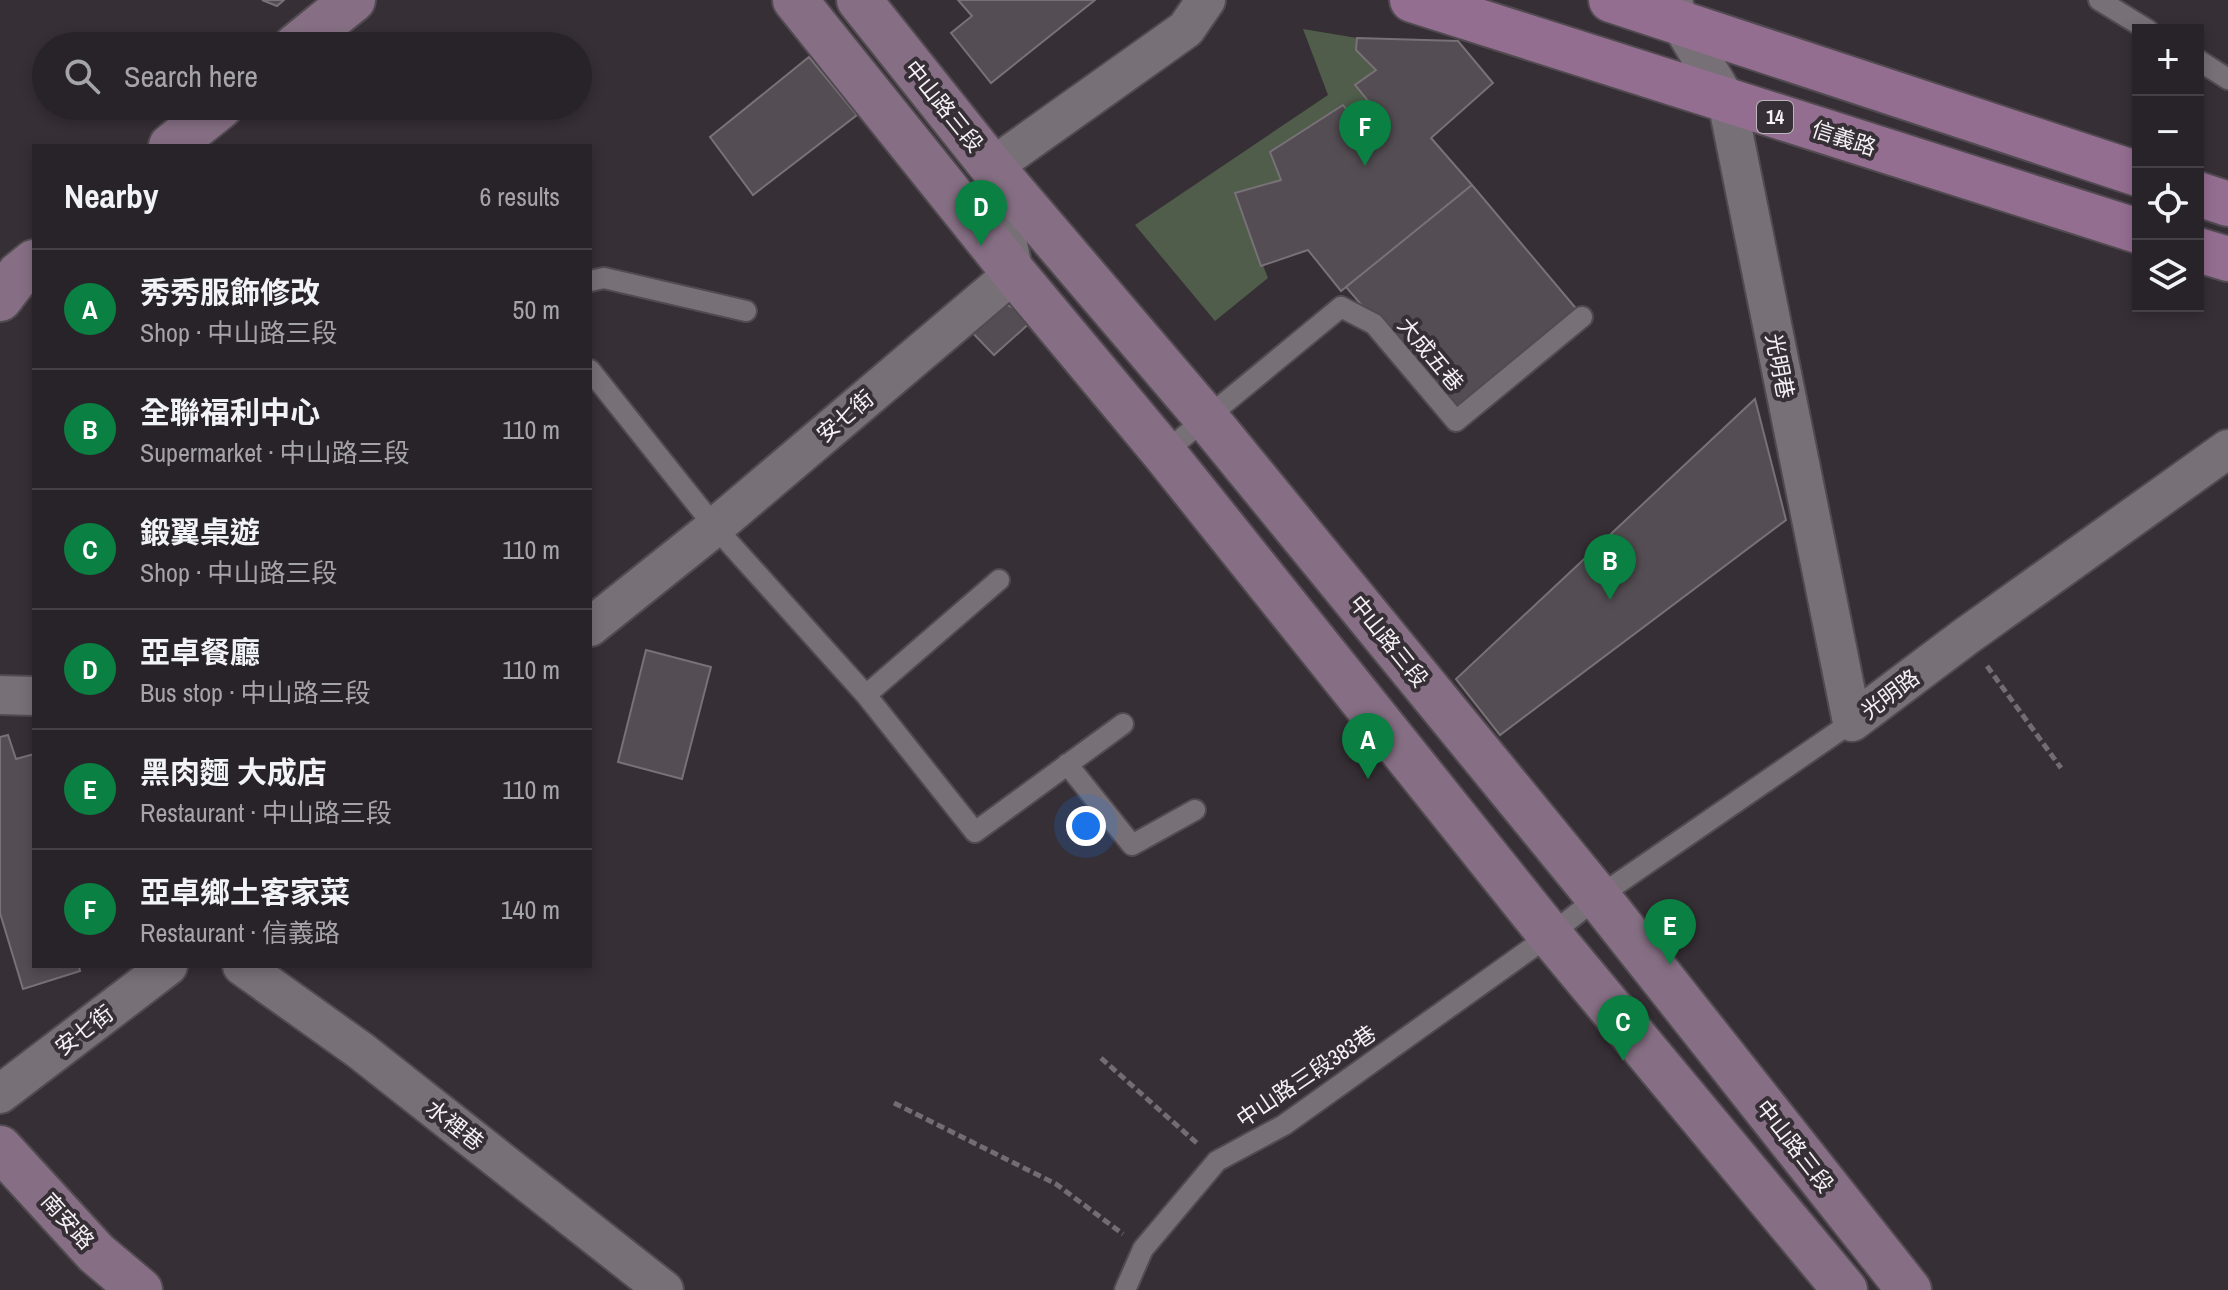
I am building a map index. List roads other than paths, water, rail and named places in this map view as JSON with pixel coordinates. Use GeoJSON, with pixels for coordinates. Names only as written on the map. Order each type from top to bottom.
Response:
{"type":"FeatureCollection","features":[{"type":"Feature","properties":{"kind":"main road","name":"信義路"},"geometry":{"type":"LineString","coordinates":[[1412,0],[2132,229]]}},
{"type":"Feature","properties":{"kind":"main road"},"geometry":{"type":"LineString","coordinates":[[1611,0],[1676,10],[2132,172]]}},
{"type":"Feature","properties":{"kind":"main road"},"geometry":{"type":"LineString","coordinates":[[2204,196],[2228,204]]}},
{"type":"Feature","properties":{"kind":"main road"},"geometry":{"type":"LineString","coordinates":[[2204,252],[2228,259]]}},
{"type":"Feature","properties":{"kind":"street"},"geometry":{"type":"LineString","coordinates":[[313,32],[353,0]]}},
{"type":"Feature","properties":{"kind":"street"},"geometry":{"type":"LineString","coordinates":[[795,0],[1014,273],[1164,453],[1550,935],[1845,1290]]}},
{"type":"Feature","properties":{"kind":"street","name":"中山路三段"},"geometry":{"type":"LineString","coordinates":[[859,0],[992,167],[1207,419],[1598,897],[1909,1290]]}},
{"type":"Feature","properties":{"kind":"street"},"geometry":{"type":"LineString","coordinates":[[1014,273],[992,167],[1186,29],[1206,0]]}},
{"type":"Feature","properties":{"kind":"street","name":"光明巷"},"geometry":{"type":"LineString","coordinates":[[1676,10],[1727,101],[1852,722]]}},
{"type":"Feature","properties":{"kind":"street"},"geometry":{"type":"LineString","coordinates":[[174,144],[204,120]]}},
{"type":"Feature","properties":{"kind":"street"},"geometry":{"type":"LineString","coordinates":[[0,299],[19,274],[32,264]]}},
{"type":"Feature","properties":{"kind":"street","name":"安七街"},"geometry":{"type":"LineString","coordinates":[[592,625],[715,527],[1014,273]]}},
{"type":"Feature","properties":{"kind":"street","name":"光明路"},"geometry":{"type":"LineString","coordinates":[[1852,722],[2228,449]]}},
{"type":"Feature","properties":{"kind":"street"},"geometry":{"type":"LineString","coordinates":[[0,695],[32,696]]}},
{"type":"Feature","properties":{"kind":"street","name":"安七街"},"geometry":{"type":"LineString","coordinates":[[0,1094],[165,968]]}},
{"type":"Feature","properties":{"kind":"street","name":"水裡巷"},"geometry":{"type":"LineString","coordinates":[[245,968],[361,1051],[664,1290]]}},
{"type":"Feature","properties":{"kind":"street","name":"南安路"},"geometry":{"type":"LineString","coordinates":[[0,1148],[96,1253],[140,1290]]}},
{"type":"Feature","properties":{"kind":"lane"},"geometry":{"type":"LineString","coordinates":[[2099,0],[2138,24]]}},
{"type":"Feature","properties":{"kind":"lane"},"geometry":{"type":"LineString","coordinates":[[2204,64],[2228,79]]}},
{"type":"Feature","properties":{"kind":"lane"},"geometry":{"type":"LineString","coordinates":[[592,281],[604,278],[746,311]]}},
{"type":"Feature","properties":{"kind":"lane","name":"大成五巷"},"geometry":{"type":"LineString","coordinates":[[1164,453],[1341,307],[1374,324],[1456,421],[1582,317]]}},
{"type":"Feature","properties":{"kind":"lane"},"geometry":{"type":"LineString","coordinates":[[592,373],[715,527],[866,695],[975,832],[1123,724]]}},
{"type":"Feature","properties":{"kind":"lane"},"geometry":{"type":"LineString","coordinates":[[866,695],[999,580]]}},
{"type":"Feature","properties":{"kind":"lane","name":"光明路"},"geometry":{"type":"LineString","coordinates":[[1550,935],[1598,897],[1852,722]]}},
{"type":"Feature","properties":{"kind":"lane"},"geometry":{"type":"LineString","coordinates":[[1067,764],[1132,845],[1195,810]]}},
{"type":"Feature","properties":{"kind":"lane","name":"中山路三段383巷"},"geometry":{"type":"LineString","coordinates":[[1125,1290],[1143,1249],[1217,1161],[1284,1125],[1550,935]]}},
{"type":"Feature","properties":{"kind":"place","name":"亞卓鄉土客家菜"},"geometry":{"type":"Point","coordinates":[1365,166]}},
{"type":"Feature","properties":{"kind":"place","name":"亞卓餐廳"},"geometry":{"type":"Point","coordinates":[981,246]}},
{"type":"Feature","properties":{"kind":"place","name":"全聯福利中心"},"geometry":{"type":"Point","coordinates":[1610,600]}},
{"type":"Feature","properties":{"kind":"place","name":"秀秀服飾修改"},"geometry":{"type":"Point","coordinates":[1368,779]}},
{"type":"Feature","properties":{"kind":"place","name":"黑肉麵 大成店"},"geometry":{"type":"Point","coordinates":[1670,965]}},
{"type":"Feature","properties":{"kind":"place","name":"鍛翼桌遊"},"geometry":{"type":"Point","coordinates":[1623,1061]}}]}
